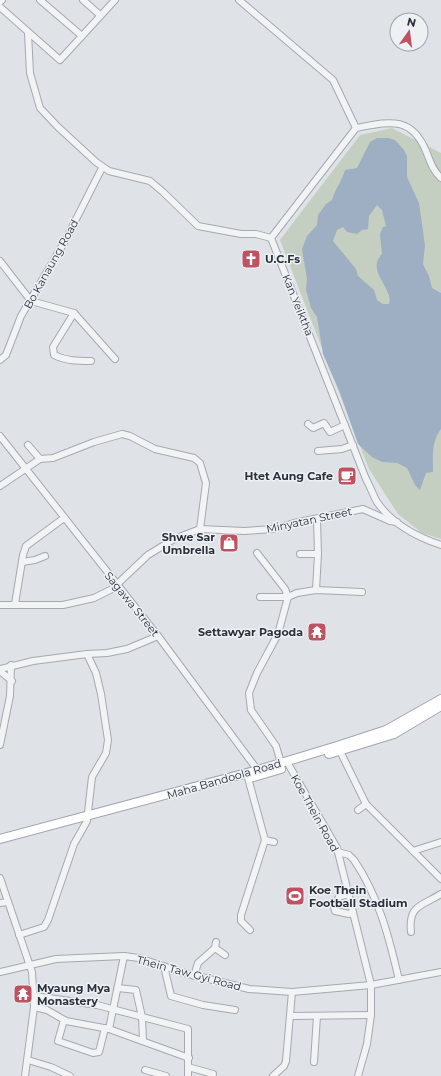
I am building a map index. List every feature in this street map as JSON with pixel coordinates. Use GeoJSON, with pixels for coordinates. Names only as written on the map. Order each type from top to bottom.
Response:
{"type":"FeatureCollection","features":[{"type":"Feature","properties":{"kind":"main road","name":"Maha Bandoola Road"},"geometry":{"type":"LineString","coordinates":[[0,844],[260,772],[338,748],[386,730],[440,705]]}},
{"type":"Feature","properties":{"kind":"main road","name":"Maha Bandoola Road"},"geometry":{"type":"LineString","coordinates":[[0,839],[88,819],[248,778],[260,772]]}},
{"type":"Feature","properties":{"kind":"street"},"geometry":{"type":"LineString","coordinates":[[40,0],[82,36]]}},
{"type":"Feature","properties":{"kind":"street"},"geometry":{"type":"LineString","coordinates":[[83,0],[100,15]]}},
{"type":"Feature","properties":{"kind":"street"},"geometry":{"type":"LineString","coordinates":[[0,7],[60,60],[115,0]]}},
{"type":"Feature","properties":{"kind":"street"},"geometry":{"type":"LineString","coordinates":[[239,0],[333,80],[356,128]]}},
{"type":"Feature","properties":{"kind":"street"},"geometry":{"type":"LineString","coordinates":[[28,33],[30,73],[40,108],[102,168],[150,182],[198,226],[242,234],[256,234],[272,238],[356,128],[394,122],[411,129],[421,140],[434,169],[441,178]]}},
{"type":"Feature","properties":{"kind":"street","name":"Bo Kanaung Road"},"geometry":{"type":"LineString","coordinates":[[0,360],[6,354],[21,316],[31,301],[64,241],[102,168]]}},
{"type":"Feature","properties":{"kind":"street","name":"Kan Yeiktha"},"geometry":{"type":"LineString","coordinates":[[272,238],[366,479],[377,501],[397,522],[413,534],[441,545]]}},
{"type":"Feature","properties":{"kind":"street"},"geometry":{"type":"LineString","coordinates":[[0,261],[31,301],[74,313],[115,359]]}},
{"type":"Feature","properties":{"kind":"street"},"geometry":{"type":"LineString","coordinates":[[74,313],[53,347],[54,355],[60,358],[77,361],[91,361]]}},
{"type":"Feature","properties":{"kind":"street"},"geometry":{"type":"LineString","coordinates":[[311,429],[324,423],[330,432],[345,425]]}},
{"type":"Feature","properties":{"kind":"street"},"geometry":{"type":"LineString","coordinates":[[0,486],[40,459],[53,458],[94,442],[122,434],[130,436],[155,449],[194,458],[200,463],[206,483],[200,529]]}},
{"type":"Feature","properties":{"kind":"street","name":"Sagawa Street"},"geometry":{"type":"LineString","coordinates":[[0,436],[116,585],[158,636],[260,772]]}},
{"type":"Feature","properties":{"kind":"street"},"geometry":{"type":"LineString","coordinates":[[28,445],[40,459]]}},
{"type":"Feature","properties":{"kind":"street"},"geometry":{"type":"LineString","coordinates":[[318,451],[342,449],[353,445]]}},
{"type":"Feature","properties":{"kind":"street","name":"Minyatan Street"},"geometry":{"type":"LineString","coordinates":[[0,605],[63,605],[94,598],[116,585],[148,555],[174,539],[200,529],[244,531],[274,529],[363,509],[390,521],[397,522]]}},
{"type":"Feature","properties":{"kind":"street"},"geometry":{"type":"LineString","coordinates":[[378,515],[383,509]]}},
{"type":"Feature","properties":{"kind":"street"},"geometry":{"type":"LineString","coordinates":[[15,604],[26,546],[64,518]]}},
{"type":"Feature","properties":{"kind":"street"},"geometry":{"type":"LineString","coordinates":[[316,590],[318,554],[317,519]]}},
{"type":"Feature","properties":{"kind":"street"},"geometry":{"type":"LineString","coordinates":[[257,553],[285,589],[288,598]]}},
{"type":"Feature","properties":{"kind":"street"},"geometry":{"type":"LineString","coordinates":[[300,554],[318,554]]}},
{"type":"Feature","properties":{"kind":"street"},"geometry":{"type":"LineString","coordinates":[[22,562],[35,560],[45,556]]}},
{"type":"Feature","properties":{"kind":"street"},"geometry":{"type":"LineString","coordinates":[[260,597],[288,598],[297,593],[316,590],[362,592]]}},
{"type":"Feature","properties":{"kind":"street","name":"Koe Thein Road"},"geometry":{"type":"LineString","coordinates":[[288,598],[278,634],[255,677],[249,693],[251,710],[276,746],[338,852],[371,985],[371,1015],[367,1044],[358,1076]]}},
{"type":"Feature","properties":{"kind":"street"},"geometry":{"type":"LineString","coordinates":[[12,681],[0,670],[11,665],[87,654],[107,653],[126,649],[158,636]]}},
{"type":"Feature","properties":{"kind":"street"},"geometry":{"type":"LineString","coordinates":[[19,935],[44,927],[74,844],[88,819],[92,777],[106,753],[108,740],[101,694],[96,673],[87,654]]}},
{"type":"Feature","properties":{"kind":"street"},"geometry":{"type":"LineString","coordinates":[[0,745],[12,681],[11,665]]}},
{"type":"Feature","properties":{"kind":"street"},"geometry":{"type":"LineString","coordinates":[[338,748],[366,804],[441,879]]}},
{"type":"Feature","properties":{"kind":"street"},"geometry":{"type":"LineString","coordinates":[[248,778],[265,840],[241,915],[242,921],[250,930]]}},
{"type":"Feature","properties":{"kind":"street"},"geometry":{"type":"LineString","coordinates":[[358,810],[366,804]]}},
{"type":"Feature","properties":{"kind":"street"},"geometry":{"type":"LineString","coordinates":[[265,840],[274,842]]}},
{"type":"Feature","properties":{"kind":"street"},"geometry":{"type":"LineString","coordinates":[[413,851],[441,842]]}},
{"type":"Feature","properties":{"kind":"street"},"geometry":{"type":"LineString","coordinates":[[338,852],[349,855],[354,860],[376,899],[385,922],[399,980]]}},
{"type":"Feature","properties":{"kind":"street"},"geometry":{"type":"LineString","coordinates":[[0,878],[30,965],[35,996],[25,1076]]}},
{"type":"Feature","properties":{"kind":"street"},"geometry":{"type":"LineString","coordinates":[[349,894],[339,897],[334,907],[335,911],[339,913],[354,912]]}},
{"type":"Feature","properties":{"kind":"street"},"geometry":{"type":"LineString","coordinates":[[411,932],[410,919],[414,910],[418,906],[441,894]]}},
{"type":"Feature","properties":{"kind":"street"},"geometry":{"type":"LineString","coordinates":[[0,903],[8,902]]}},
{"type":"Feature","properties":{"kind":"street"},"geometry":{"type":"LineString","coordinates":[[194,976],[198,962],[216,945],[225,955]]}},
{"type":"Feature","properties":{"kind":"street"},"geometry":{"type":"LineString","coordinates":[[64,1020],[58,1041],[93,1053],[99,1052],[114,1010],[124,956]]}},
{"type":"Feature","properties":{"kind":"street","name":"Thein Taw Gyi Road"},"geometry":{"type":"LineString","coordinates":[[0,972],[56,959],[124,956],[140,958],[194,976],[249,989],[292,992],[371,985],[441,972]]}},
{"type":"Feature","properties":{"kind":"street"},"geometry":{"type":"LineString","coordinates":[[164,966],[171,996],[203,1005],[235,1010]]}},
{"type":"Feature","properties":{"kind":"street"},"geometry":{"type":"LineString","coordinates":[[118,988],[136,990],[142,1017],[143,1041]]}},
{"type":"Feature","properties":{"kind":"street"},"geometry":{"type":"LineString","coordinates":[[273,1076],[284,1066],[286,1061],[292,992]]}},
{"type":"Feature","properties":{"kind":"street"},"geometry":{"type":"LineString","coordinates":[[35,996],[97,1005],[188,1029],[188,1076]]}},
{"type":"Feature","properties":{"kind":"street"},"geometry":{"type":"LineString","coordinates":[[34,1007],[47,1010],[72,1023],[107,1029],[189,1058]]}},
{"type":"Feature","properties":{"kind":"street"},"geometry":{"type":"LineString","coordinates":[[290,1016],[371,1015]]}},
{"type":"Feature","properties":{"kind":"street"},"geometry":{"type":"LineString","coordinates":[[314,1062],[317,1016]]}},
{"type":"Feature","properties":{"kind":"street"},"geometry":{"type":"LineString","coordinates":[[28,1060],[51,1067],[70,1076]]}},
{"type":"Feature","properties":{"kind":"street"},"geometry":{"type":"LineString","coordinates":[[188,1067],[213,1074]]}},
{"type":"Feature","properties":{"kind":"street"},"geometry":{"type":"LineString","coordinates":[[145,1070],[166,1076]]}},
{"type":"Feature","properties":{"kind":"green space"},"geometry":{"type":"Polygon","coordinates":[[[392,128],[441,153],[441,539],[422,533],[398,514],[369,469],[280,240],[360,135],[392,128]]]}},
{"type":"Feature","properties":{"kind":"water"},"geometry":{"type":"Polygon","coordinates":[[[377,138],[388,138],[395,140],[407,156],[407,177],[419,203],[425,246],[423,264],[429,276],[432,288],[441,293],[441,429],[434,444],[433,472],[426,473],[420,490],[415,485],[407,468],[397,463],[382,462],[372,457],[358,444],[340,393],[323,354],[317,317],[311,308],[306,290],[307,279],[302,249],[307,236],[317,225],[318,215],[326,204],[332,200],[345,170],[357,168],[370,142],[377,138]],[[377,205],[369,216],[368,229],[362,230],[357,234],[347,232],[343,227],[337,230],[333,241],[356,269],[358,276],[374,290],[377,300],[383,304],[389,304],[388,292],[378,273],[377,267],[378,260],[382,254],[380,234],[383,227],[386,226],[382,210],[377,205]]]}},
{"type":"Feature","properties":{"kind":"place","name":"U.C.Fs"},"geometry":{"type":"Point","coordinates":[251,259]}},
{"type":"Feature","properties":{"kind":"place","name":"Htet Aung Cafe"},"geometry":{"type":"Point","coordinates":[347,476]}},
{"type":"Feature","properties":{"kind":"place","name":"Shwe Sar Umbrella"},"geometry":{"type":"Point","coordinates":[229,543]}},
{"type":"Feature","properties":{"kind":"place","name":"Settawyar Pagoda"},"geometry":{"type":"Point","coordinates":[317,632]}},
{"type":"Feature","properties":{"kind":"place","name":"Koe Thein Football Stadium"},"geometry":{"type":"Point","coordinates":[295,896]}},
{"type":"Feature","properties":{"kind":"place","name":"Myaung Mya Monastery"},"geometry":{"type":"Point","coordinates":[23,994]}}]}
